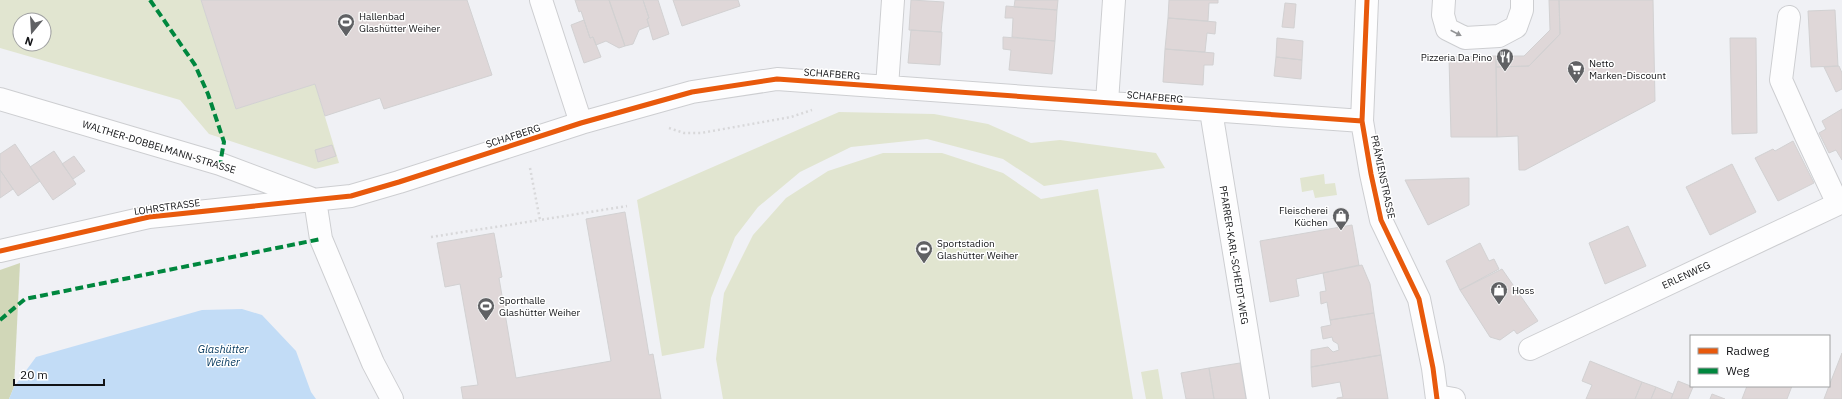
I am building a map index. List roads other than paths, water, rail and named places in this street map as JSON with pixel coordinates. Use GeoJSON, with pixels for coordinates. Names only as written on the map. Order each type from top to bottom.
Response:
{"type":"FeatureCollection","features":[{"type":"Feature","properties":{"kind":"street"},"geometry":{"type":"LineString","coordinates":[[541,0],[581,124]]}},
{"type":"Feature","properties":{"kind":"street"},"geometry":{"type":"LineString","coordinates":[[887,87],[892,0]]}},
{"type":"Feature","properties":{"kind":"street"},"geometry":{"type":"LineString","coordinates":[[1107,102],[1114,0]]}},
{"type":"Feature","properties":{"kind":"street","name":"PRÄMIENSTRASSE"},"geometry":{"type":"LineString","coordinates":[[1367,0],[1362,121],[1371,174],[1381,220],[1419,299],[1433,368],[1443,398]]}},
{"type":"Feature","properties":{"kind":"street"},"geometry":{"type":"LineString","coordinates":[[1444,0],[1443,15],[1447,29],[1464,38],[1499,36],[1516,27],[1522,10],[1522,0]]}},
{"type":"Feature","properties":{"kind":"street"},"geometry":{"type":"LineString","coordinates":[[1789,17],[1781,80],[1806,136],[1840,203]]}},
{"type":"Feature","properties":{"kind":"street","name":"SCHAFBERG"},"geometry":{"type":"LineString","coordinates":[[315,200],[351,196],[581,124],[692,92],[777,79],[1107,102],[1211,112],[1362,121]]}},
{"type":"Feature","properties":{"kind":"street","name":"WALTHER-DOBBELMANN-STRASSE"},"geometry":{"type":"LineString","coordinates":[[0,99],[220,164],[315,200]]}},
{"type":"Feature","properties":{"kind":"street","name":"PFARRER-KARL-SCHEIDT-WEG"},"geometry":{"type":"LineString","coordinates":[[1211,112],[1258,399]]}},
{"type":"Feature","properties":{"kind":"street"},"geometry":{"type":"LineString","coordinates":[[315,200],[321,239],[373,363],[392,399]]}},
{"type":"Feature","properties":{"kind":"street","name":"LOHRSTRASSE"},"geometry":{"type":"LineString","coordinates":[[0,251],[150,217],[315,200]]}},
{"type":"Feature","properties":{"kind":"street","name":"ERLENWEG"},"geometry":{"type":"LineString","coordinates":[[1530,349],[1840,203]]}},
{"type":"Feature","properties":{"kind":"water","name":"Glashütter Weiher"},"geometry":{"type":"Polygon","coordinates":[[[242,309],[262,315],[296,351],[311,392],[316,399],[9,399],[14,387],[36,357],[202,310],[242,309]]]}},
{"type":"Feature","properties":{"kind":"place","name":"Hallenbad Glashütter Weiher"},"geometry":{"type":"Point","coordinates":[346,37]}},
{"type":"Feature","properties":{"kind":"place","name":"Pizzeria Da Pino"},"geometry":{"type":"Point","coordinates":[1505,72]}},
{"type":"Feature","properties":{"kind":"place","name":"Netto Marken-Discount"},"geometry":{"type":"Point","coordinates":[1576,84]}},
{"type":"Feature","properties":{"kind":"place","name":"Fleischerei Küchen"},"geometry":{"type":"Point","coordinates":[1341,231]}},
{"type":"Feature","properties":{"kind":"place","name":"Sportstadion Glashütter Weiher"},"geometry":{"type":"Point","coordinates":[924,264]}},
{"type":"Feature","properties":{"kind":"place","name":"Hoss"},"geometry":{"type":"Point","coordinates":[1499,305]}},
{"type":"Feature","properties":{"kind":"place","name":"Sporthalle Glashütter Weiher"},"geometry":{"type":"Point","coordinates":[486,321]}}]}
